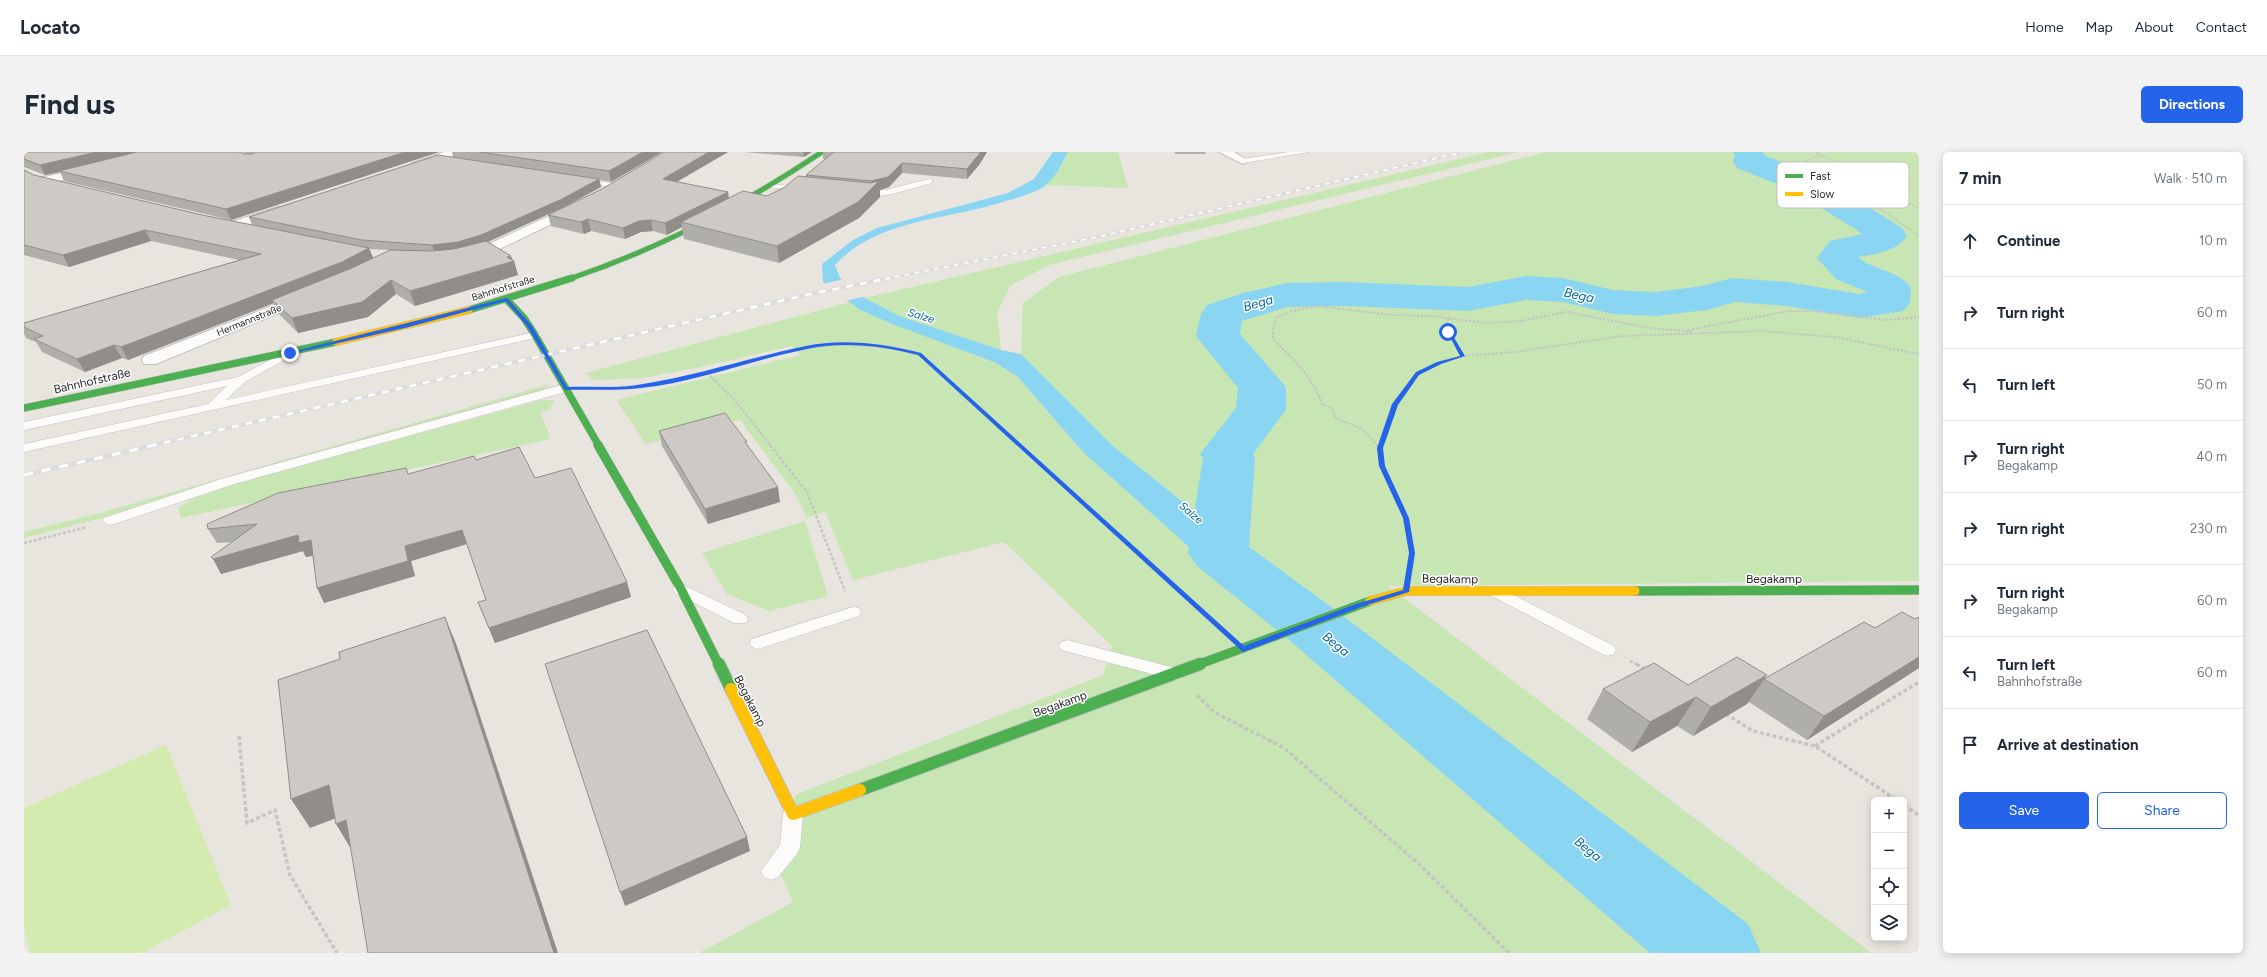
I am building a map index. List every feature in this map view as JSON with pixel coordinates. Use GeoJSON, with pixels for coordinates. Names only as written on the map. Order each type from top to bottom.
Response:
{"type":"FeatureCollection","features":[{"type":"Feature","properties":{"kind":"street","name":"Bahnhofstraße"},"geometry":{"type":"LineString","coordinates":[[63,390],[165,376],[290,353],[405,327],[507,300],[594,270],[659,244],[709,221],[772,186],[822,152]]}},
{"type":"Feature","properties":{"kind":"street"},"geometry":{"type":"LineString","coordinates":[[1225,152],[1243,161]]}},
{"type":"Feature","properties":{"kind":"street"},"geometry":{"type":"LineString","coordinates":[[408,168],[443,156]]}},
{"type":"Feature","properties":{"kind":"street"},"geometry":{"type":"LineString","coordinates":[[44,181],[104,166]]}},
{"type":"Feature","properties":{"kind":"street"},"geometry":{"type":"LineString","coordinates":[[30,174],[44,181],[67,186]]}},
{"type":"Feature","properties":{"kind":"street"},"geometry":{"type":"LineString","coordinates":[[456,258],[482,252],[550,222],[630,178]]}},
{"type":"Feature","properties":{"kind":"street"},"geometry":{"type":"LineString","coordinates":[[230,227],[289,207]]}},
{"type":"Feature","properties":{"kind":"street"},"geometry":{"type":"LineString","coordinates":[[215,224],[259,232]]}},
{"type":"Feature","properties":{"kind":"street","name":"Hermannstraße"},"geometry":{"type":"LineString","coordinates":[[150,360],[316,293]]}},
{"type":"Feature","properties":{"kind":"street","name":"Begakamp"},"geometry":{"type":"LineString","coordinates":[[507,300],[524,318],[535,335],[681,589],[794,814],[1243,650],[1358,605],[1406,591],[1919,590]]}},
{"type":"Feature","properties":{"kind":"street","name":"Bahnhofstraße"},"geometry":{"type":"LineString","coordinates":[[24,408],[88,396],[165,376]]}},
{"type":"Feature","properties":{"kind":"lane"},"geometry":{"type":"LineString","coordinates":[[1243,161],[1305,152]]}},
{"type":"Feature","properties":{"kind":"lane"},"geometry":{"type":"LineString","coordinates":[[574,179],[617,186]]}},
{"type":"Feature","properties":{"kind":"lane"},"geometry":{"type":"LineString","coordinates":[[853,194],[872,195],[891,192],[929,181]]}},
{"type":"Feature","properties":{"kind":"lane"},"geometry":{"type":"LineString","coordinates":[[772,186],[811,190]]}},
{"type":"Feature","properties":{"kind":"lane"},"geometry":{"type":"LineString","coordinates":[[24,448],[535,335]]}},
{"type":"Feature","properties":{"kind":"lane"},"geometry":{"type":"LineString","coordinates":[[212,407],[241,380],[290,353]]}},
{"type":"Feature","properties":{"kind":"lane"},"geometry":{"type":"LineString","coordinates":[[24,426],[241,380]]}},
{"type":"Feature","properties":{"kind":"lane"},"geometry":{"type":"LineString","coordinates":[[109,521],[226,482],[565,388]]}},
{"type":"Feature","properties":{"kind":"lane"},"geometry":{"type":"LineString","coordinates":[[681,589],[740,619]]}},
{"type":"Feature","properties":{"kind":"lane"},"geometry":{"type":"LineString","coordinates":[[1498,592],[1608,650]]}},
{"type":"Feature","properties":{"kind":"lane"},"geometry":{"type":"LineString","coordinates":[[758,643],[853,612]]}},
{"type":"Feature","properties":{"kind":"lane"},"geometry":{"type":"LineString","coordinates":[[1066,646],[1176,674]]}},
{"type":"Feature","properties":{"kind":"lane"},"geometry":{"type":"LineString","coordinates":[[771,871],[790,848],[794,814]]}},
{"type":"Feature","properties":{"kind":"path"},"geometry":{"type":"LineString","coordinates":[[1812,152],[1834,162]]}},
{"type":"Feature","properties":{"kind":"path"},"geometry":{"type":"LineString","coordinates":[[1816,152],[1819,155]]}},
{"type":"Feature","properties":{"kind":"path"},"geometry":{"type":"LineString","coordinates":[[1803,162],[1819,155]]}},
{"type":"Feature","properties":{"kind":"path"},"geometry":{"type":"LineString","coordinates":[[1909,203],[1919,209]]}},
{"type":"Feature","properties":{"kind":"path"},"geometry":{"type":"LineString","coordinates":[[1879,208],[1919,236]]}},
{"type":"Feature","properties":{"kind":"path"},"geometry":{"type":"LineString","coordinates":[[1380,448],[1362,429],[1336,418],[1332,408],[1322,404],[1317,388],[1309,377],[1283,350],[1281,345],[1273,339],[1273,330],[1277,318],[1289,312],[1319,305],[1335,304],[1387,314],[1449,318],[1474,322],[1507,322],[1544,317],[1555,311],[1650,328],[1688,330],[1695,332]]}},
{"type":"Feature","properties":{"kind":"path"},"geometry":{"type":"LineString","coordinates":[[1688,330],[1789,311],[1812,311],[1886,320],[1919,317]]}},
{"type":"Feature","properties":{"kind":"path"},"geometry":{"type":"LineString","coordinates":[[1449,318],[1444,327],[1463,356]]}},
{"type":"Feature","properties":{"kind":"path"},"geometry":{"type":"LineString","coordinates":[[1406,591],[1412,553],[1406,518],[1382,466],[1380,448],[1395,404],[1418,374],[1439,363],[1463,356],[1514,352],[1623,336],[1695,332],[1763,331],[1835,337],[1881,345],[1919,354]]}},
{"type":"Feature","properties":{"kind":"path"},"geometry":{"type":"LineString","coordinates":[[565,388],[641,386],[707,373],[808,347],[836,345],[890,346],[920,354],[1243,650]]}},
{"type":"Feature","properties":{"kind":"path"},"geometry":{"type":"LineString","coordinates":[[707,373],[732,398],[808,492],[853,612]]}},
{"type":"Feature","properties":{"kind":"path"},"geometry":{"type":"LineString","coordinates":[[24,543],[109,521]]}},
{"type":"Feature","properties":{"kind":"path"},"geometry":{"type":"LineString","coordinates":[[1608,650],[1648,671]]}},
{"type":"Feature","properties":{"kind":"path"},"geometry":{"type":"LineString","coordinates":[[1176,674],[1214,712],[1284,748],[1418,863],[1509,953]]}},
{"type":"Feature","properties":{"kind":"path"},"geometry":{"type":"LineString","coordinates":[[1815,746],[1919,682]]}},
{"type":"Feature","properties":{"kind":"path"},"geometry":{"type":"LineString","coordinates":[[1722,712],[1753,731],[1815,746],[1892,797]]}},
{"type":"Feature","properties":{"kind":"path"},"geometry":{"type":"LineString","coordinates":[[239,736],[246,823],[275,810],[290,875],[337,953]]}},
{"type":"Feature","properties":{"kind":"path"},"geometry":{"type":"LineString","coordinates":[[1907,807],[1919,815]]}},
{"type":"Feature","properties":{"kind":"green space"},"geometry":{"type":"Polygon","coordinates":[[[1068,152],[1118,152],[1128,188],[1046,185],[1059,169],[1068,152]]]}},
{"type":"Feature","properties":{"kind":"green space"},"geometry":{"type":"Polygon","coordinates":[[[1489,152],[1519,152],[1049,265],[1010,286],[997,313],[1001,350],[899,316],[865,298],[1489,152]]]}},
{"type":"Feature","properties":{"kind":"green space"},"geometry":{"type":"Polygon","coordinates":[[[1546,152],[1919,152],[1919,581],[1388,586],[1872,953],[1752,953],[1305,601],[1113,446],[1021,354],[1023,303],[1059,277],[1546,152]]]}},
{"type":"Feature","properties":{"kind":"green space"},"geometry":{"type":"Polygon","coordinates":[[[851,302],[860,310],[892,324],[994,362],[1017,376],[1083,452],[1208,564],[1679,953],[699,953],[793,902],[781,874],[795,795],[1103,675],[1112,646],[1004,542],[853,580],[825,512],[807,518],[796,495],[740,420],[646,444],[616,400],[801,355],[791,346],[701,367],[643,378],[592,380],[586,373],[851,302]]]}},
{"type":"Feature","properties":{"kind":"green space"},"geometry":{"type":"Polygon","coordinates":[[[550,384],[542,390],[227,477],[102,518],[24,538],[24,532],[100,513],[550,384]]]}},
{"type":"Feature","properties":{"kind":"green space"},"geometry":{"type":"Polygon","coordinates":[[[542,400],[554,400],[550,409],[540,412],[551,439],[181,518],[178,508],[193,499],[235,484],[542,400]]]}},
{"type":"Feature","properties":{"kind":"green space"},"geometry":{"type":"Polygon","coordinates":[[[805,521],[828,596],[769,611],[727,594],[702,553],[805,521]]]}},
{"type":"Feature","properties":{"kind":"green space"},"geometry":{"type":"Polygon","coordinates":[[[166,745],[231,905],[142,953],[30,953],[24,927],[24,808],[166,745]]]}},
{"type":"Feature","properties":{"kind":"water"},"geometry":{"type":"Polygon","coordinates":[[[1053,152],[1068,152],[1053,178],[1046,185],[1037,190],[984,207],[915,222],[893,229],[872,238],[852,250],[835,265],[840,278],[865,298],[899,316],[1001,350],[1021,354],[1113,446],[1209,523],[1208,564],[1083,452],[1017,376],[994,362],[892,324],[860,310],[823,282],[822,264],[853,240],[877,228],[1008,193],[1034,179],[1053,152]]]}},
{"type":"Feature","properties":{"kind":"pier"},"geometry":{"type":"Polygon","coordinates":[[[844,279],[866,296],[846,301],[823,284],[844,279]]]}},
{"type":"Feature","properties":{"kind":"building"},"geometry":{"type":"Polygon","coordinates":[[[24,152],[97,152],[40,165],[24,159],[24,152]]]}},
{"type":"Feature","properties":{"kind":"building"},"geometry":{"type":"Polygon","coordinates":[[[137,152],[239,152],[244,154],[253,154],[254,152],[405,152],[226,209],[59,171],[137,152]]]}},
{"type":"Feature","properties":{"kind":"building"},"geometry":{"type":"Polygon","coordinates":[[[480,152],[643,152],[609,171],[480,152]]]}},
{"type":"Feature","properties":{"kind":"building"},"geometry":{"type":"Polygon","coordinates":[[[664,152],[709,152],[663,179],[728,192],[665,223],[651,220],[639,221],[623,228],[588,219],[581,222],[548,215],[602,189],[664,152]]]}},
{"type":"Feature","properties":{"kind":"building"},"geometry":{"type":"Polygon","coordinates":[[[834,152],[981,152],[967,169],[902,163],[888,177],[871,181],[806,175],[834,152]]]}},
{"type":"Feature","properties":{"kind":"building"},"geometry":{"type":"Polygon","coordinates":[[[438,155],[599,179],[562,199],[481,235],[458,242],[432,245],[362,240],[249,217],[438,155]]]}},
{"type":"Feature","properties":{"kind":"building"},"geometry":{"type":"Polygon","coordinates":[[[24,170],[34,175],[202,215],[369,248],[342,262],[121,347],[114,345],[77,359],[34,339],[43,336],[24,327],[24,323],[261,254],[145,230],[63,255],[24,245],[24,170]]]}},
{"type":"Feature","properties":{"kind":"building"},"geometry":{"type":"Polygon","coordinates":[[[798,176],[871,183],[879,181],[858,202],[777,246],[681,222],[743,191],[767,196],[785,187],[798,176]]]}},
{"type":"Feature","properties":{"kind":"building"},"geometry":{"type":"Polygon","coordinates":[[[486,241],[511,256],[507,257],[514,261],[410,291],[391,280],[362,302],[292,318],[272,300],[352,268],[390,250],[432,251],[454,249],[486,241]]]}},
{"type":"Feature","properties":{"kind":"building"},"geometry":{"type":"Polygon","coordinates":[[[725,413],[778,487],[705,509],[659,431],[725,413]]]}},
{"type":"Feature","properties":{"kind":"building"},"geometry":{"type":"Polygon","coordinates":[[[519,447],[535,478],[571,468],[627,582],[489,628],[478,602],[486,600],[462,530],[405,546],[408,561],[317,588],[311,540],[299,543],[298,535],[213,559],[211,557],[257,524],[208,529],[207,524],[278,493],[406,468],[408,474],[474,456],[476,460],[519,447]]]}},
{"type":"Feature","properties":{"kind":"building"},"geometry":{"type":"Polygon","coordinates":[[[1902,612],[1915,619],[1919,617],[1919,657],[1824,716],[1764,679],[1864,622],[1875,628],[1902,612]]]}},
{"type":"Feature","properties":{"kind":"building"},"geometry":{"type":"Polygon","coordinates":[[[445,617],[554,953],[368,953],[346,820],[336,824],[329,785],[291,799],[278,680],[340,659],[339,652],[445,617]]]}},
{"type":"Feature","properties":{"kind":"building"},"geometry":{"type":"Polygon","coordinates":[[[647,630],[747,837],[620,892],[545,664],[647,630]]]}},
{"type":"Feature","properties":{"kind":"building"},"geometry":{"type":"Polygon","coordinates":[[[1737,657],[1767,675],[1711,707],[1696,697],[1650,722],[1603,689],[1654,663],[1688,685],[1737,657]]]}},
{"type":"Feature","properties":{"kind":"waterway","name":"Bega"},"geometry":{"type":"LineString","coordinates":[[1748,152],[1750,155],[1748,161],[1777,171]]}},
{"type":"Feature","properties":{"kind":"waterway","name":"Bega"},"geometry":{"type":"LineString","coordinates":[[1716,953],[1311,624],[1218,553],[1229,458],[1226,454],[1261,410],[1262,387],[1218,336],[1222,314],[1258,302],[1287,295],[1345,294],[1468,299],[1526,288],[1563,290],[1613,302],[1656,304],[1707,298],[1732,290],[1787,294],[1859,306],[1889,302],[1891,288],[1850,271],[1836,258],[1843,249],[1875,243],[1889,236],[1847,208]]}},
{"type":"Feature","properties":{"kind":"waterway","name":"Salze"},"geometry":{"type":"LineString","coordinates":[[1199,536],[1218,553]]}},
{"type":"Feature","properties":{"kind":"railway"},"geometry":{"type":"LineString","coordinates":[[885,279],[1093,238],[1463,152]]}},
{"type":"Feature","properties":{"kind":"railway"},"geometry":{"type":"LineString","coordinates":[[885,279],[890,278]]}},
{"type":"Feature","properties":{"kind":"railway"},"geometry":{"type":"LineString","coordinates":[[150,446],[815,293],[885,279]]}},
{"type":"Feature","properties":{"kind":"railway"},"geometry":{"type":"LineString","coordinates":[[24,475],[155,445]]}},
{"type":"Feature","properties":{"kind":"traffic: fast"},"geometry":{"type":"LineString","coordinates":[[469,310],[577,277],[612,264],[681,234],[715,218],[757,195],[822,152]]}},
{"type":"Feature","properties":{"kind":"traffic: fast"},"geometry":{"type":"LineString","coordinates":[[507,300],[524,318],[535,335],[681,589],[731,689]]}},
{"type":"Feature","properties":{"kind":"traffic: fast"},"geometry":{"type":"LineString","coordinates":[[24,408],[336,342]]}},
{"type":"Feature","properties":{"kind":"traffic: fast"},"geometry":{"type":"LineString","coordinates":[[1635,591],[1919,590]]}},
{"type":"Feature","properties":{"kind":"traffic: fast"},"geometry":{"type":"LineString","coordinates":[[860,790],[1370,601]]}},
{"type":"Feature","properties":{"kind":"traffic: slow"},"geometry":{"type":"LineString","coordinates":[[336,342],[469,310]]}},
{"type":"Feature","properties":{"kind":"traffic: slow"},"geometry":{"type":"LineString","coordinates":[[1370,601],[1406,591],[1635,591]]}},
{"type":"Feature","properties":{"kind":"traffic: slow"},"geometry":{"type":"LineString","coordinates":[[731,689],[793,814],[860,790]]}},
{"type":"Feature","properties":{"kind":"route"},"geometry":{"type":"LineString","coordinates":[[290,353],[405,327],[507,300],[524,318],[565,388],[641,386],[707,373],[808,347],[836,345],[890,346],[920,354],[1243,650],[1358,605],[1406,591],[1412,553],[1406,518],[1382,466],[1380,448],[1395,404],[1418,374],[1439,363],[1463,356],[1448,332]]}}]}
